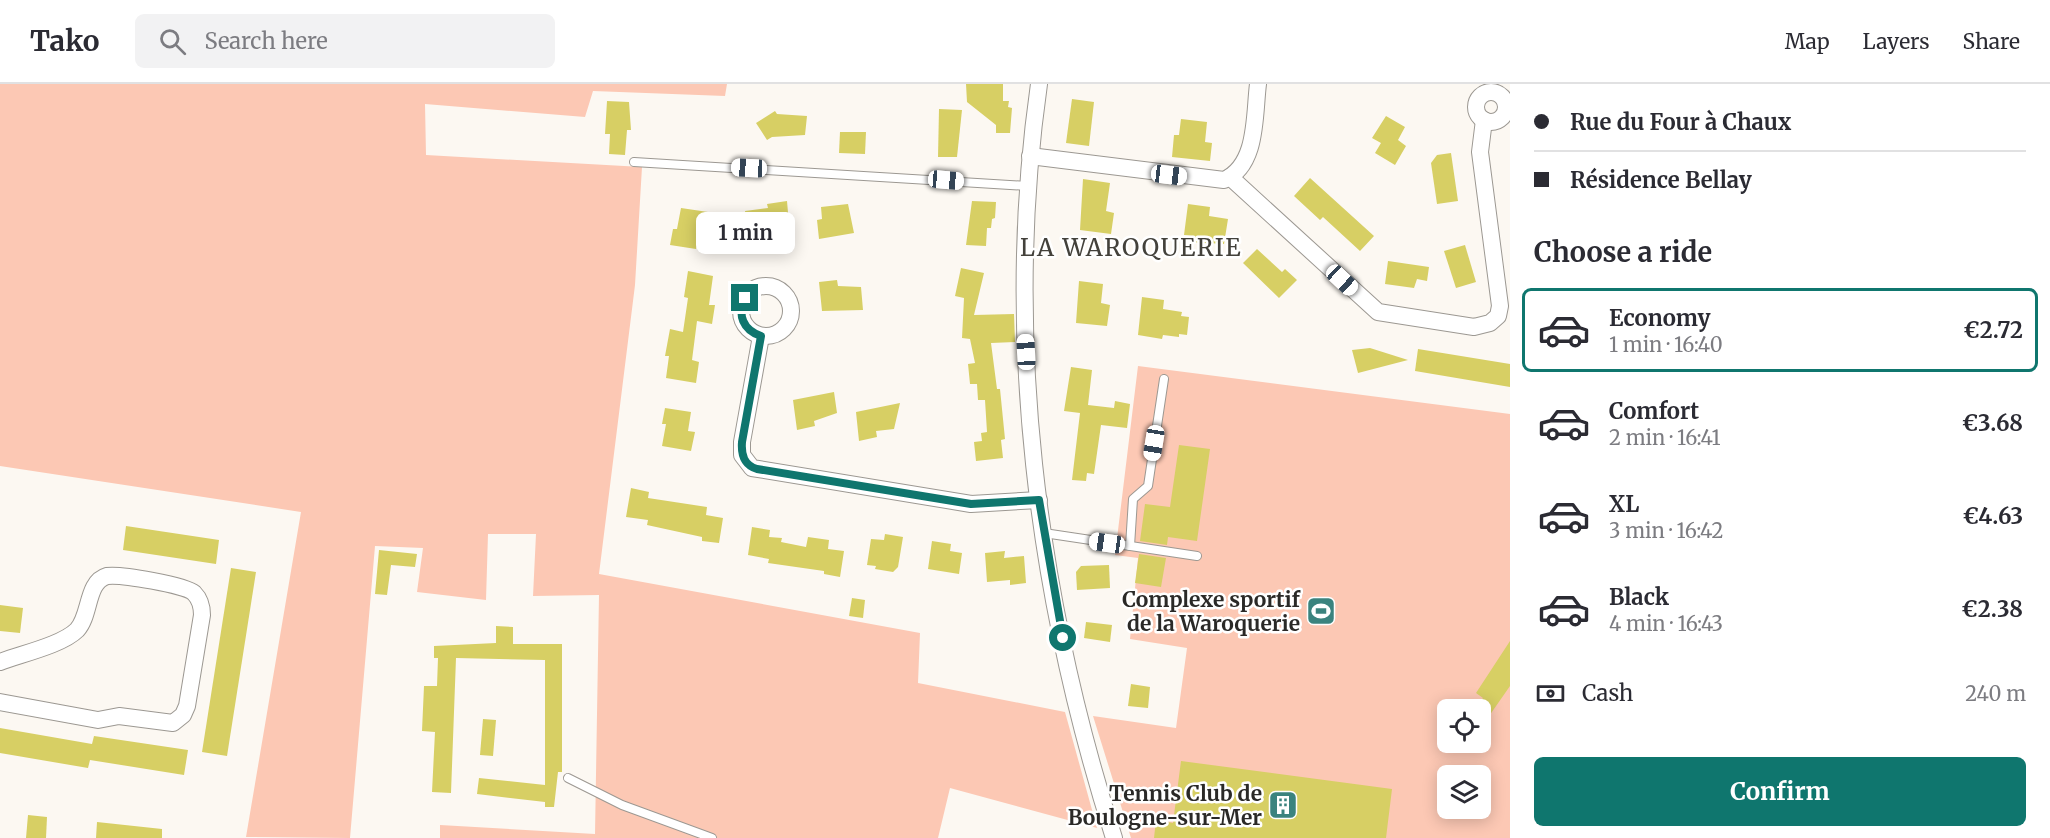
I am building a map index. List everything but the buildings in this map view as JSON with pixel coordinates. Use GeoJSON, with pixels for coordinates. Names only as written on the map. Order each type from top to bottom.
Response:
{"type":"FeatureCollection","features":[{"type":"Feature","properties":{"kind":"street"},"geometry":{"type":"LineString","coordinates":[[1039,84],[1028,186],[1026,336],[1039,500],[1080,718],[1114,838]]}},
{"type":"Feature","properties":{"kind":"street"},"geometry":{"type":"LineString","coordinates":[[1030,156],[1213,180],[1230,177],[1243,165],[1248,155],[1258,84]]}},
{"type":"Feature","properties":{"kind":"street"},"geometry":{"type":"LineString","coordinates":[[1230,177],[1378,312],[1474,327],[1484,325],[1498,316],[1500,306],[1480,152],[1484,120]]}},
{"type":"Feature","properties":{"kind":"street"},"geometry":{"type":"LineString","coordinates":[[761,336],[742,442],[742,455],[752,468],[971,504],[1039,500]]}},
{"type":"Feature","properties":{"kind":"street"},"geometry":{"type":"LineString","coordinates":[[0,662],[72,634],[85,618],[95,586],[102,577],[183,588],[195,593],[201,604],[202,615],[187,706],[183,715],[173,723],[119,716],[98,720],[0,702]]}},
{"type":"Feature","properties":{"kind":"lane"},"geometry":{"type":"LineString","coordinates":[[634,162],[1028,186]]}},
{"type":"Feature","properties":{"kind":"lane"},"geometry":{"type":"LineString","coordinates":[[1130,546],[1134,499],[1148,486],[1164,379]]}},
{"type":"Feature","properties":{"kind":"lane"},"geometry":{"type":"LineString","coordinates":[[1044,533],[1197,556]]}},
{"type":"Feature","properties":{"kind":"lane"},"geometry":{"type":"LineString","coordinates":[[568,778],[622,805],[712,838]]}},
{"type":"Feature","properties":{"kind":"shaded area"},"geometry":{"type":"Polygon","coordinates":[[[0,84],[727,84],[725,96],[593,91],[585,117],[425,104],[426,155],[642,167],[635,285],[599,574],[920,633],[918,683],[1065,712],[1097,828],[950,788],[938,838],[440,838],[440,825],[595,834],[599,595],[533,596],[536,534],[488,534],[486,600],[417,592],[423,548],[375,546],[350,838],[246,837],[301,512],[0,466],[0,84]]]}},
{"type":"Feature","properties":{"kind":"shaded area","name":"Complexe sportif de la Waroquerie"},"geometry":{"type":"Polygon","coordinates":[[[1138,366],[1510,414],[1510,838],[1131,838],[1093,716],[1176,728],[1187,648],[1130,639],[1138,558],[1115,555],[1138,366]]]}},
{"type":"Feature","properties":{"kind":"place","name":"Complexe sportif de la Waroquerie"},"geometry":{"type":"Point","coordinates":[1321,611]}},
{"type":"Feature","properties":{"kind":"place","name":"Tennis Club de Boulogne-sur-Mer"},"geometry":{"type":"Point","coordinates":[1283,805]}},
{"type":"Feature","properties":{"kind":"district","name":"LA WAROQUERIE"},"geometry":{"type":"Point","coordinates":[1131,247]}},
{"type":"Feature","properties":{"kind":"route"},"geometry":{"type":"LineString","coordinates":[[745,298],[741,309],[744,325],[753,333],[761,336],[741,450],[748,465],[757,469],[971,504],[992,505],[1039,500],[1063,638]]}}]}
